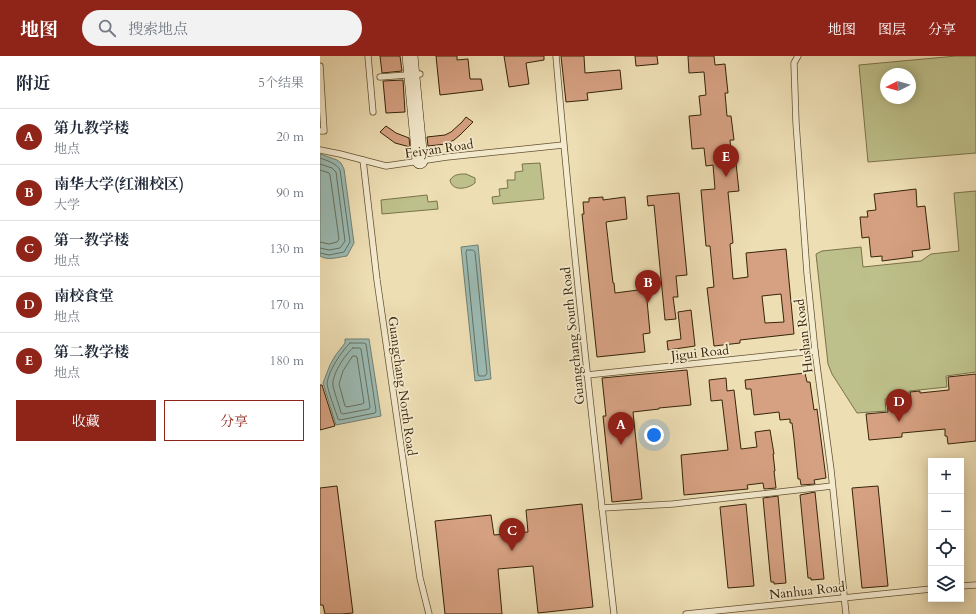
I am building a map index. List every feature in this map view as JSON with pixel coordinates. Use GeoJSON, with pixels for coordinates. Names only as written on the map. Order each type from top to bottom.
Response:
{"type":"FeatureCollection","features":[{"type":"Feature","properties":{"kind":"street"},"geometry":{"type":"LineString","coordinates":[[410,56],[416,74]]}},
{"type":"Feature","properties":{"kind":"street"},"geometry":{"type":"LineString","coordinates":[[418,56],[416,74],[424,160]]}},
{"type":"Feature","properties":{"kind":"lane"},"geometry":{"type":"LineString","coordinates":[[368,56],[373,112]]}},
{"type":"Feature","properties":{"kind":"lane","name":"Guangchang South Road"},"geometry":{"type":"LineString","coordinates":[[556,56],[563,145],[614,614]]}},
{"type":"Feature","properties":{"kind":"lane","name":"Hushan Road"},"geometry":{"type":"LineString","coordinates":[[798,56],[794,63],[796,123],[807,273],[846,614]]}},
{"type":"Feature","properties":{"kind":"lane"},"geometry":{"type":"LineString","coordinates":[[320,66],[324,131],[320,131]]}},
{"type":"Feature","properties":{"kind":"lane"},"geometry":{"type":"LineString","coordinates":[[380,77],[416,74]]}},
{"type":"Feature","properties":{"kind":"lane","name":"Feiyan Road"},"geometry":{"type":"LineString","coordinates":[[320,150],[386,166],[447,157],[563,145]]}},
{"type":"Feature","properties":{"kind":"lane","name":"Guangchang North Road"},"geometry":{"type":"LineString","coordinates":[[363,160],[377,280],[420,578],[429,614]]}},
{"type":"Feature","properties":{"kind":"lane","name":"Jigui Road"},"geometry":{"type":"LineString","coordinates":[[587,375],[815,351]]}},
{"type":"Feature","properties":{"kind":"lane"},"geometry":{"type":"LineString","coordinates":[[602,508],[673,504],[832,486]]}},
{"type":"Feature","properties":{"kind":"lane"},"geometry":{"type":"LineString","coordinates":[[964,586],[976,585]]}},
{"type":"Feature","properties":{"kind":"lane","name":"Nanhua Road"},"geometry":{"type":"LineString","coordinates":[[686,614],[928,589]]}},
{"type":"Feature","properties":{"kind":"green space"},"geometry":{"type":"Polygon","coordinates":[[[956,56],[976,56],[976,153],[868,162],[859,65],[956,56]]]}},
{"type":"Feature","properties":{"kind":"green space"},"geometry":{"type":"Polygon","coordinates":[[[540,163],[544,199],[493,204],[492,197],[500,196],[499,189],[508,188],[507,180],[515,180],[515,172],[523,171],[522,164],[540,163]]]}},
{"type":"Feature","properties":{"kind":"green space"},"geometry":{"type":"Polygon","coordinates":[[[466,174],[475,178],[475,183],[465,188],[457,188],[451,184],[450,180],[455,175],[466,174]]]}},
{"type":"Feature","properties":{"kind":"green space"},"geometry":{"type":"Polygon","coordinates":[[[976,191],[976,372],[946,376],[947,387],[909,391],[909,396],[885,399],[886,411],[857,413],[832,374],[828,364],[816,254],[822,251],[861,247],[863,267],[921,261],[931,254],[959,251],[954,193],[976,191]]]}},
{"type":"Feature","properties":{"kind":"green space"},"geometry":{"type":"Polygon","coordinates":[[[427,195],[428,202],[437,201],[438,209],[382,214],[381,200],[427,195]]]}},
{"type":"Feature","properties":{"kind":"water"},"geometry":{"type":"Polygon","coordinates":[[[320,154],[337,160],[341,163],[344,169],[354,243],[347,256],[330,258],[320,256],[320,154]]]}},
{"type":"Feature","properties":{"kind":"water"},"geometry":{"type":"Polygon","coordinates":[[[478,245],[491,379],[475,381],[461,247],[478,245]]]}},
{"type":"Feature","properties":{"kind":"water"},"geometry":{"type":"Polygon","coordinates":[[[345,339],[369,339],[381,416],[336,425],[323,383],[330,365],[345,343],[345,339]]]}},
{"type":"Feature","properties":{"kind":"building"},"geometry":{"type":"Polygon","coordinates":[[[380,56],[400,56],[402,71],[382,73],[380,56]]]}},
{"type":"Feature","properties":{"kind":"building"},"geometry":{"type":"Polygon","coordinates":[[[436,56],[457,56],[457,60],[468,59],[470,79],[481,79],[483,90],[440,95],[436,56]]]}},
{"type":"Feature","properties":{"kind":"building"},"geometry":{"type":"Polygon","coordinates":[[[504,56],[544,56],[544,60],[526,63],[529,84],[509,87],[504,56]]]}},
{"type":"Feature","properties":{"kind":"building"},"geometry":{"type":"Polygon","coordinates":[[[561,56],[584,56],[585,73],[620,70],[622,89],[587,93],[588,100],[566,102],[561,56]]]}},
{"type":"Feature","properties":{"kind":"building"},"geometry":{"type":"Polygon","coordinates":[[[635,56],[657,56],[658,64],[636,66],[635,56]]]}},
{"type":"Feature","properties":{"kind":"building"},"geometry":{"type":"Polygon","coordinates":[[[688,56],[714,56],[715,65],[725,64],[728,93],[725,93],[727,116],[731,116],[734,140],[730,140],[732,163],[736,163],[739,191],[728,192],[733,243],[730,244],[733,279],[748,277],[746,253],[786,249],[794,334],[740,340],[740,343],[714,346],[707,288],[714,287],[710,246],[706,246],[701,190],[715,189],[713,165],[706,166],[704,148],[692,149],[689,116],[701,115],[699,96],[706,95],[704,72],[689,73],[688,56]],[[781,294],[762,296],[765,323],[784,322],[781,294]]]}},
{"type":"Feature","properties":{"kind":"building"},"geometry":{"type":"Polygon","coordinates":[[[403,80],[405,112],[386,113],[383,81],[403,80]]]}},
{"type":"Feature","properties":{"kind":"building"},"geometry":{"type":"Polygon","coordinates":[[[466,117],[473,122],[454,140],[446,144],[428,146],[427,137],[445,135],[451,132],[466,117]]]}},
{"type":"Feature","properties":{"kind":"building"},"geometry":{"type":"Polygon","coordinates":[[[386,126],[396,133],[409,138],[410,147],[395,143],[380,132],[386,126]]]}},
{"type":"Feature","properties":{"kind":"building"},"geometry":{"type":"Polygon","coordinates":[[[916,189],[917,207],[925,206],[930,249],[912,251],[913,257],[882,261],[882,256],[871,257],[869,237],[862,238],[860,217],[868,217],[867,211],[876,210],[874,194],[916,189]]]}},
{"type":"Feature","properties":{"kind":"building"},"geometry":{"type":"Polygon","coordinates":[[[679,193],[687,275],[676,276],[678,297],[673,297],[676,319],[665,320],[654,205],[648,206],[647,196],[679,193]]]}},
{"type":"Feature","properties":{"kind":"building"},"geometry":{"type":"Polygon","coordinates":[[[603,197],[603,200],[625,197],[627,219],[606,222],[613,283],[615,293],[646,289],[650,333],[643,334],[645,352],[597,357],[582,214],[584,214],[583,202],[589,202],[589,198],[603,197]]]}},
{"type":"Feature","properties":{"kind":"building"},"geometry":{"type":"Polygon","coordinates":[[[691,310],[695,346],[668,350],[667,341],[681,339],[678,312],[691,310]]]}},
{"type":"Feature","properties":{"kind":"building"},"geometry":{"type":"Polygon","coordinates":[[[687,370],[691,405],[633,412],[642,499],[612,502],[603,416],[606,416],[602,378],[687,370]]]}},
{"type":"Feature","properties":{"kind":"building"},"geometry":{"type":"Polygon","coordinates":[[[805,373],[807,382],[810,382],[814,410],[817,409],[826,478],[814,480],[815,484],[801,485],[800,479],[798,479],[792,423],[790,423],[790,419],[780,420],[779,412],[754,415],[751,389],[746,389],[745,380],[805,373]]]}},
{"type":"Feature","properties":{"kind":"building"},"geometry":{"type":"Polygon","coordinates":[[[976,374],[976,441],[948,444],[947,436],[945,436],[945,429],[902,433],[902,437],[869,440],[866,414],[888,412],[887,400],[911,398],[910,392],[920,391],[920,393],[949,390],[948,377],[976,374]]]}},
{"type":"Feature","properties":{"kind":"building"},"geometry":{"type":"Polygon","coordinates":[[[726,378],[727,391],[734,390],[741,449],[757,447],[755,432],[770,430],[774,454],[776,488],[764,489],[763,483],[747,485],[748,489],[684,495],[681,455],[728,450],[722,400],[711,401],[709,380],[726,378]]]}},
{"type":"Feature","properties":{"kind":"building"},"geometry":{"type":"Polygon","coordinates":[[[320,385],[322,385],[335,426],[320,430],[320,385]]]}},
{"type":"Feature","properties":{"kind":"building"},"geometry":{"type":"Polygon","coordinates":[[[337,486],[353,613],[325,614],[323,605],[320,605],[320,488],[337,486]]]}},
{"type":"Feature","properties":{"kind":"building"},"geometry":{"type":"Polygon","coordinates":[[[878,486],[888,586],[862,588],[852,488],[878,486]]]}},
{"type":"Feature","properties":{"kind":"building"},"geometry":{"type":"Polygon","coordinates":[[[815,492],[824,579],[811,580],[811,578],[808,578],[800,495],[815,492]]]}},
{"type":"Feature","properties":{"kind":"building"},"geometry":{"type":"Polygon","coordinates":[[[778,496],[786,583],[774,584],[774,582],[771,582],[763,498],[778,496]]]}},
{"type":"Feature","properties":{"kind":"building"},"geometry":{"type":"Polygon","coordinates":[[[582,504],[593,607],[538,613],[533,566],[498,569],[502,614],[445,614],[435,521],[491,515],[494,535],[528,532],[526,510],[582,504]]]}},
{"type":"Feature","properties":{"kind":"building"},"geometry":{"type":"Polygon","coordinates":[[[746,504],[754,586],[728,588],[720,507],[746,504]]]}},
{"type":"Feature","properties":{"kind":"place","name":"第二教学楼"},"geometry":{"type":"Point","coordinates":[726,177]}},
{"type":"Feature","properties":{"kind":"place","name":"南华大学(红湘校区)"},"geometry":{"type":"Point","coordinates":[648,303]}},
{"type":"Feature","properties":{"kind":"place","name":"南校食堂"},"geometry":{"type":"Point","coordinates":[899,422]}},
{"type":"Feature","properties":{"kind":"place","name":"第九教学楼"},"geometry":{"type":"Point","coordinates":[621,445]}},
{"type":"Feature","properties":{"kind":"place","name":"第一教学楼"},"geometry":{"type":"Point","coordinates":[512,551]}}]}
